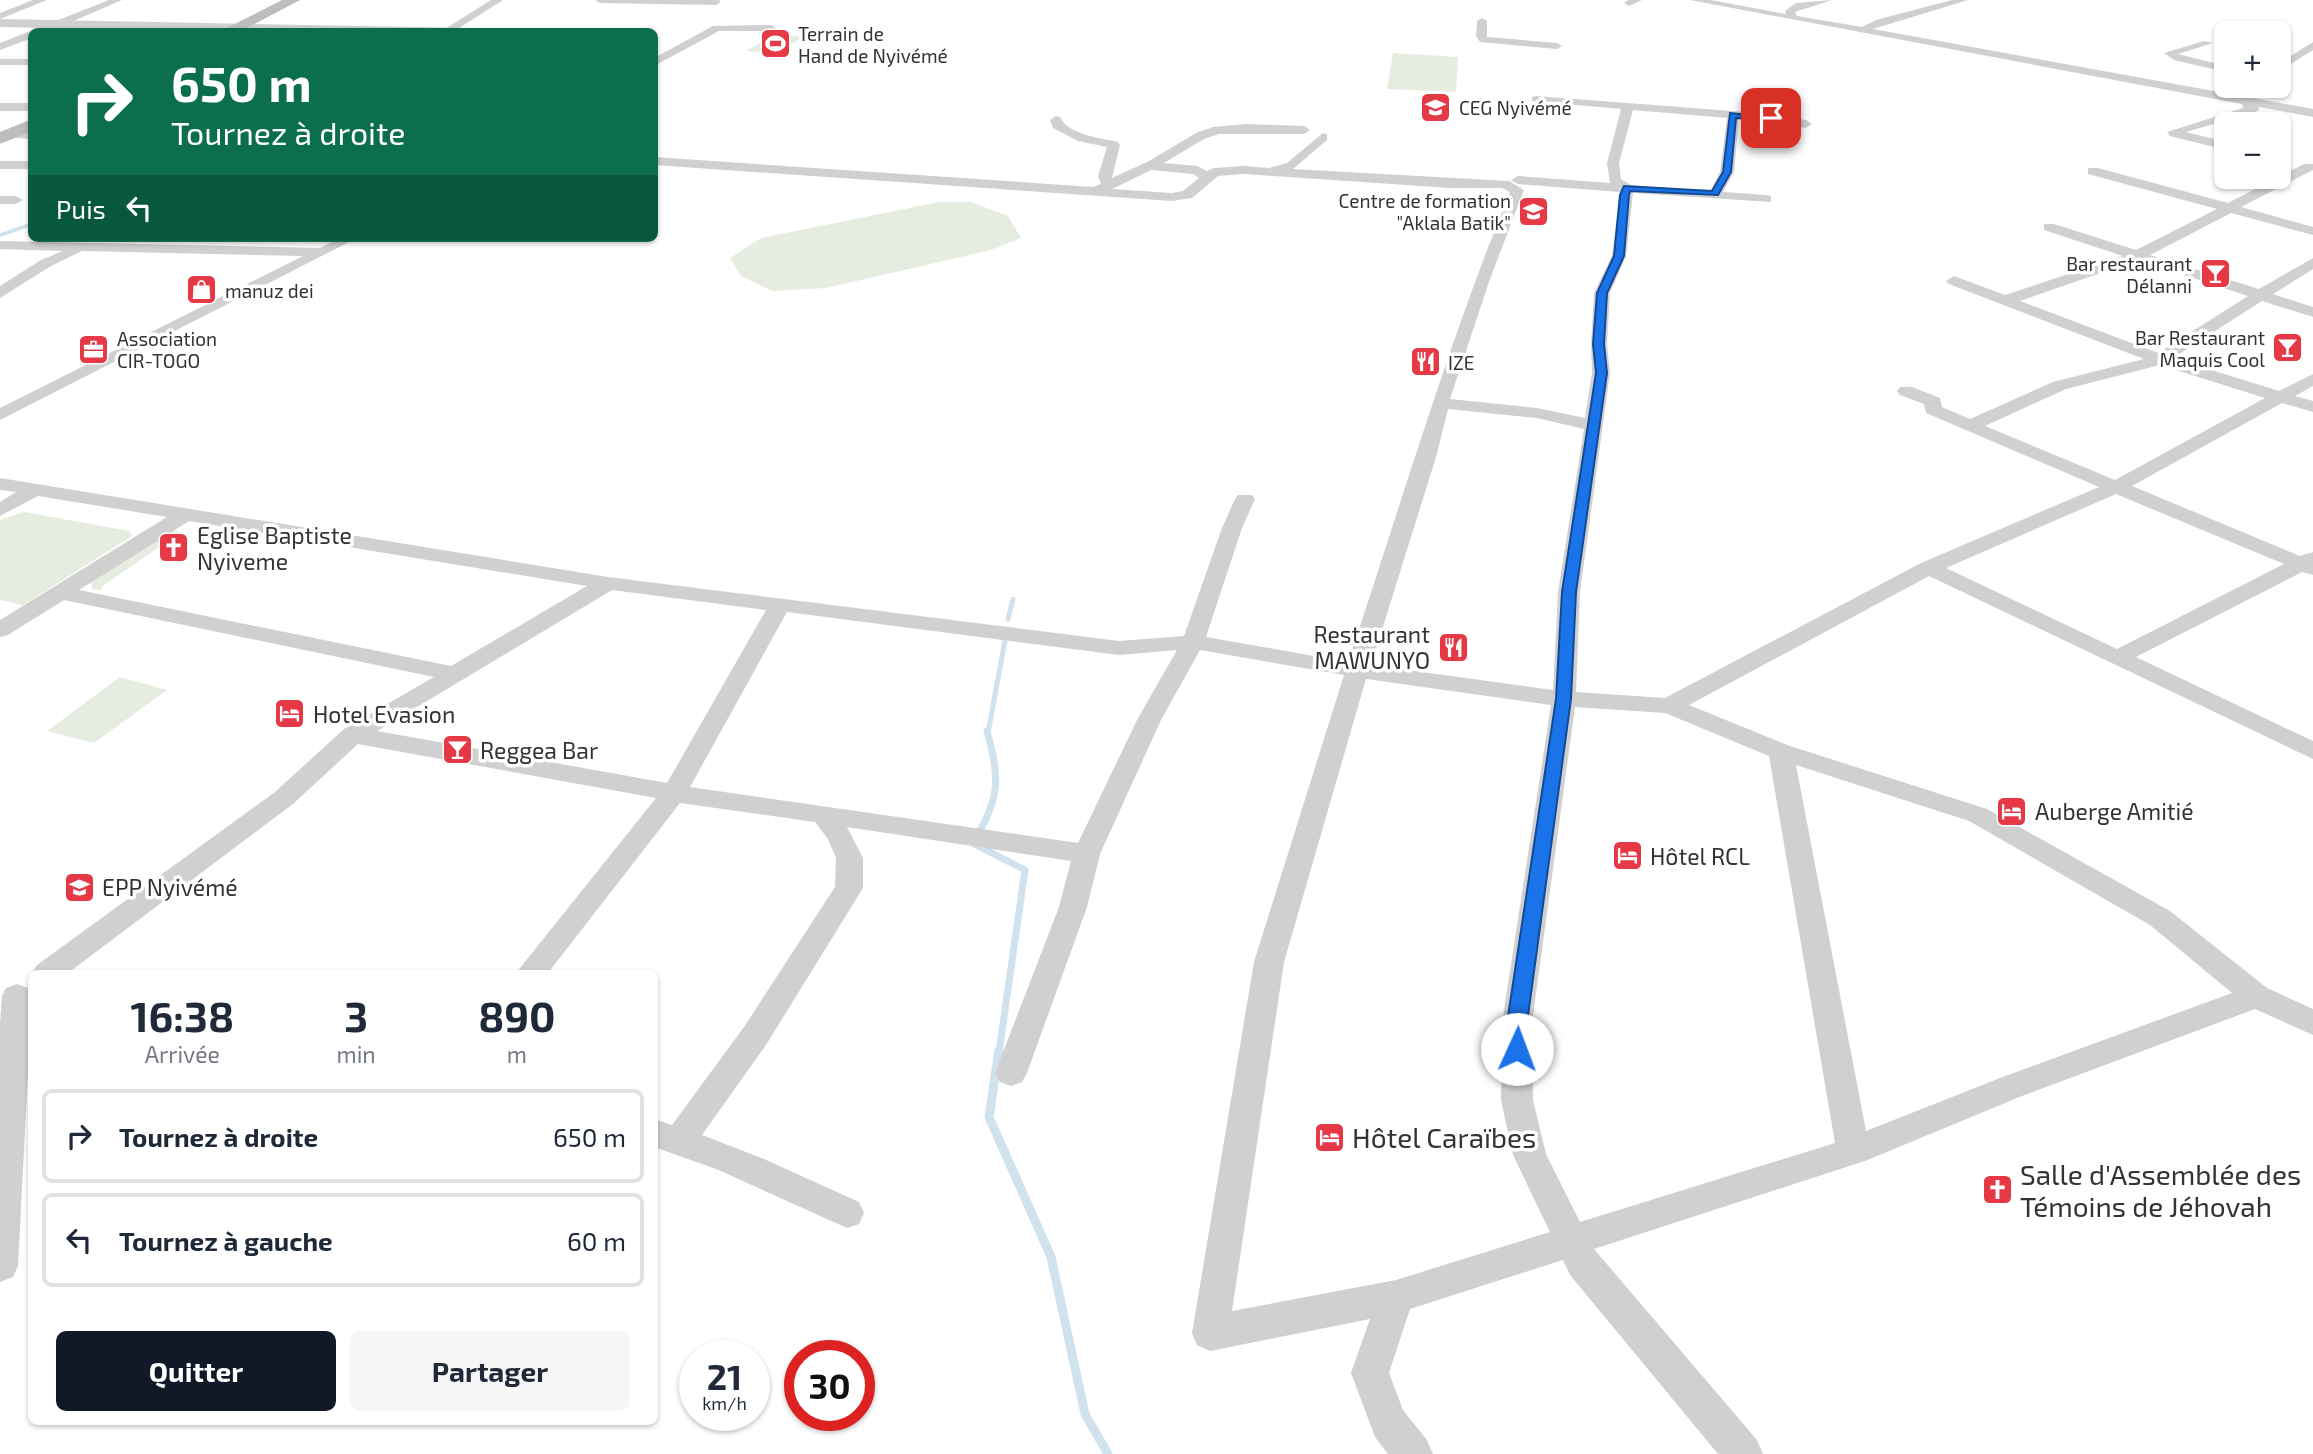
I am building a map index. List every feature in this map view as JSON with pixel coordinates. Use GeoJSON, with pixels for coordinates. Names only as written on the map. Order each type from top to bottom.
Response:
{"type":"FeatureCollection","features":[{"type":"Feature","properties":{"kind":"main road"},"geometry":{"type":"LineString","coordinates":[[233,28],[293,0]]}},
{"type":"Feature","properties":{"kind":"main road"},"geometry":{"type":"LineString","coordinates":[[5,137],[28,126]]}},
{"type":"Feature","properties":{"kind":"street"},"geometry":{"type":"LineString","coordinates":[[0,16],[42,0]]}},
{"type":"Feature","properties":{"kind":"street"},"geometry":{"type":"LineString","coordinates":[[48,28],[117,0]]}},
{"type":"Feature","properties":{"kind":"street"},"geometry":{"type":"LineString","coordinates":[[450,28],[498,0]]}},
{"type":"Feature","properties":{"kind":"street"},"geometry":{"type":"LineString","coordinates":[[600,0],[716,2]]}},
{"type":"Feature","properties":{"kind":"street"},"geometry":{"type":"LineString","coordinates":[[620,12],[636,0]]}},
{"type":"Feature","properties":{"kind":"street"},"geometry":{"type":"LineString","coordinates":[[1695,0],[2313,113]]}},
{"type":"Feature","properties":{"kind":"street"},"geometry":{"type":"LineString","coordinates":[[1865,30],[1880,22],[1963,0]]}},
{"type":"Feature","properties":{"kind":"street"},"geometry":{"type":"LineString","coordinates":[[1793,16],[1790,11],[1796,6],[1824,1]]}},
{"type":"Feature","properties":{"kind":"street"},"geometry":{"type":"LineString","coordinates":[[1482,21],[1481,36],[1484,40],[1557,46]]}},
{"type":"Feature","properties":{"kind":"street"},"geometry":{"type":"LineString","coordinates":[[0,23],[196,28]]}},
{"type":"Feature","properties":{"kind":"street"},"geometry":{"type":"LineString","coordinates":[[658,63],[717,28],[771,28]]}},
{"type":"Feature","properties":{"kind":"street"},"geometry":{"type":"LineString","coordinates":[[0,47],[28,36]]}},
{"type":"Feature","properties":{"kind":"street"},"geometry":{"type":"LineString","coordinates":[[2208,43],[2169,53],[2178,58],[2214,66]]}},
{"type":"Feature","properties":{"kind":"street"},"geometry":{"type":"LineString","coordinates":[[2291,60],[2313,45]]}},
{"type":"Feature","properties":{"kind":"street"},"geometry":{"type":"LineString","coordinates":[[658,63],[670,58]]}},
{"type":"Feature","properties":{"kind":"street"},"geometry":{"type":"LineString","coordinates":[[0,62],[28,62]]}},
{"type":"Feature","properties":{"kind":"street"},"geometry":{"type":"LineString","coordinates":[[2291,66],[2300,66]]}},
{"type":"Feature","properties":{"kind":"street"},"geometry":{"type":"LineString","coordinates":[[1536,99],[1733,115],[1806,124]]}},
{"type":"Feature","properties":{"kind":"street"},"geometry":{"type":"LineString","coordinates":[[2235,100],[2254,108],[2240,112]]}},
{"type":"Feature","properties":{"kind":"street"},"geometry":{"type":"LineString","coordinates":[[1627,188],[1615,181],[1612,170],[1628,106]]}},
{"type":"Feature","properties":{"kind":"street"},"geometry":{"type":"LineString","coordinates":[[0,107],[28,107]]}},
{"type":"Feature","properties":{"kind":"street"},"geometry":{"type":"LineString","coordinates":[[1714,194],[1727,172],[1733,115]]}},
{"type":"Feature","properties":{"kind":"street"},"geometry":{"type":"LineString","coordinates":[[1056,120],[1057,125],[1082,138],[1114,145]]}},
{"type":"Feature","properties":{"kind":"street"},"geometry":{"type":"LineString","coordinates":[[2214,120],[2173,132],[2214,143]]}},
{"type":"Feature","properties":{"kind":"street"},"geometry":{"type":"LineString","coordinates":[[1108,185],[1105,176],[1114,145],[1122,135],[1112,130]]}},
{"type":"Feature","properties":{"kind":"street"},"geometry":{"type":"LineString","coordinates":[[1093,193],[1149,166],[1200,136],[1217,130],[1304,130]]}},
{"type":"Feature","properties":{"kind":"street"},"geometry":{"type":"LineString","coordinates":[[5,137],[28,135]]}},
{"type":"Feature","properties":{"kind":"street"},"geometry":{"type":"LineString","coordinates":[[658,161],[1181,197],[1219,171],[1291,166],[1323,137]]}},
{"type":"Feature","properties":{"kind":"street"},"geometry":{"type":"LineString","coordinates":[[2291,163],[2311,168]]}},
{"type":"Feature","properties":{"kind":"street"},"geometry":{"type":"LineString","coordinates":[[0,165],[28,165]]}},
{"type":"Feature","properties":{"kind":"street"},"geometry":{"type":"LineString","coordinates":[[1149,166],[1197,170],[1207,178]]}},
{"type":"Feature","properties":{"kind":"street"},"geometry":{"type":"LineString","coordinates":[[2007,300],[2136,256],[2311,168]]}},
{"type":"Feature","properties":{"kind":"street"},"geometry":{"type":"LineString","coordinates":[[1257,170],[1450,184],[1504,184],[1517,190],[1440,403],[1427,457],[1355,670],[1269,962],[1210,1333],[1396,1297],[1853,1151],[2011,1087],[2256,996]]}},
{"type":"Feature","properties":{"kind":"street"},"geometry":{"type":"LineString","coordinates":[[2093,171],[2313,231]]}},
{"type":"Feature","properties":{"kind":"street"},"geometry":{"type":"LineString","coordinates":[[1518,180],[1766,199]]}},
{"type":"Feature","properties":{"kind":"street"},"geometry":{"type":"LineString","coordinates":[[1627,188],[1619,234],[1619,256],[1602,293],[1599,344],[1601,373],[1569,592],[1563,699],[1517,1023],[1517,1100],[1530,1155],[1583,1264],[1743,1454]]}},
{"type":"Feature","properties":{"kind":"street"},"geometry":{"type":"LineString","coordinates":[[0,200],[16,200]]}},
{"type":"Feature","properties":{"kind":"street"},"geometry":{"type":"LineString","coordinates":[[2049,227],[2313,312]]}},
{"type":"Feature","properties":{"kind":"street"},"geometry":{"type":"LineString","coordinates":[[198,249],[209,242]]}},
{"type":"Feature","properties":{"kind":"street"},"geometry":{"type":"LineString","coordinates":[[0,245],[302,252]]}},
{"type":"Feature","properties":{"kind":"street"},"geometry":{"type":"LineString","coordinates":[[0,292],[46,262],[83,248],[198,249],[328,245]]}},
{"type":"Feature","properties":{"kind":"street"},"geometry":{"type":"LineString","coordinates":[[0,409],[302,252],[328,245]]}},
{"type":"Feature","properties":{"kind":"street"},"geometry":{"type":"LineString","coordinates":[[0,415],[328,245]]}},
{"type":"Feature","properties":{"kind":"street"},"geometry":{"type":"LineString","coordinates":[[1970,426],[2045,391],[2091,376],[2136,369],[2159,359],[2313,262]]}},
{"type":"Feature","properties":{"kind":"street"},"geometry":{"type":"LineString","coordinates":[[0,292],[32,270]]}},
{"type":"Feature","properties":{"kind":"street"},"geometry":{"type":"LineString","coordinates":[[1954,281],[2159,359],[2313,408]]}},
{"type":"Feature","properties":{"kind":"street"},"geometry":{"type":"LineString","coordinates":[[1669,706],[1929,568],[2118,486],[2313,379]]}},
{"type":"Feature","properties":{"kind":"street"},"geometry":{"type":"LineString","coordinates":[[1906,391],[1934,402],[1932,409],[1970,426],[2310,564]]}},
{"type":"Feature","properties":{"kind":"street"},"geometry":{"type":"LineString","coordinates":[[1440,403],[1537,413],[1592,425]]}},
{"type":"Feature","properties":{"kind":"street"},"geometry":{"type":"LineString","coordinates":[[0,484],[608,583],[779,606],[1119,648],[1193,642],[1355,670],[1563,699],[1669,706],[1781,751],[1978,815],[2160,918],[2256,996],[2313,1023]]}},
{"type":"Feature","properties":{"kind":"street"},"geometry":{"type":"LineString","coordinates":[[0,510],[36,489]]}},
{"type":"Feature","properties":{"kind":"street"},"geometry":{"type":"LineString","coordinates":[[1011,1073],[1073,907],[1086,854],[1149,720],[1193,642],[1232,528],[1245,499]]}},
{"type":"Feature","properties":{"kind":"street"},"geometry":{"type":"LineString","coordinates":[[0,630],[184,516]]}},
{"type":"Feature","properties":{"kind":"street"},"geometry":{"type":"LineString","coordinates":[[2117,658],[2310,564]]}},
{"type":"Feature","properties":{"kind":"street"},"geometry":{"type":"LineString","coordinates":[[1929,568],[2313,751]]}},
{"type":"Feature","properties":{"kind":"street"},"geometry":{"type":"LineString","coordinates":[[49,970],[284,798],[353,735],[608,583]]}},
{"type":"Feature","properties":{"kind":"street"},"geometry":{"type":"LineString","coordinates":[[59,592],[455,674]]}},
{"type":"Feature","properties":{"kind":"street"},"geometry":{"type":"LineString","coordinates":[[533,970],[674,793],[779,606]]}},
{"type":"Feature","properties":{"kind":"street"},"geometry":{"type":"LineString","coordinates":[[353,735],[674,793],[1086,854]]}},
{"type":"Feature","properties":{"kind":"street"},"geometry":{"type":"LineString","coordinates":[[1781,751],[1853,1151]]}},
{"type":"Feature","properties":{"kind":"street"},"geometry":{"type":"LineString","coordinates":[[823,814],[843,840],[853,878],[849,888],[755,1036],[667,1136],[846,1213]]}},
{"type":"Feature","properties":{"kind":"street"},"geometry":{"type":"LineString","coordinates":[[0,1266],[22,990]]}},
{"type":"Feature","properties":{"kind":"street"},"geometry":{"type":"LineString","coordinates":[[1396,1297],[1370,1373],[1389,1423],[1413,1454]]}},
{"type":"Feature","properties":{"kind":"shaded area","name":"Terrain de Hand de Nyivémé"},"geometry":{"type":"Polygon","coordinates":[[[777,34],[804,37],[774,53],[746,51],[777,34]]]}},
{"type":"Feature","properties":{"kind":"shaded area"},"geometry":{"type":"Polygon","coordinates":[[[1393,53],[1458,57],[1456,92],[1387,89],[1393,53]]]}},
{"type":"Feature","properties":{"kind":"shaded area"},"geometry":{"type":"Polygon","coordinates":[[[939,202],[971,202],[1008,216],[1021,238],[991,250],[826,288],[772,291],[741,276],[730,258],[761,238],[939,202]]]}},
{"type":"Feature","properties":{"kind":"shaded area"},"geometry":{"type":"Polygon","coordinates":[[[24,512],[129,531],[132,536],[23,605],[0,600],[0,520],[24,512]]]}},
{"type":"Feature","properties":{"kind":"shaded area"},"geometry":{"type":"Polygon","coordinates":[[[171,530],[181,532],[101,587],[102,590],[92,589],[91,582],[171,530]]]}},
{"type":"Feature","properties":{"kind":"shaded area"},"geometry":{"type":"Polygon","coordinates":[[[120,677],[167,690],[94,743],[47,731],[120,677]]]}},
{"type":"Feature","properties":{"kind":"waterway"},"geometry":{"type":"LineString","coordinates":[[0,235],[28,225]]}},
{"type":"Feature","properties":{"kind":"waterway"},"geometry":{"type":"LineString","coordinates":[[1008,619],[1013,599]]}},
{"type":"Feature","properties":{"kind":"waterway"},"geometry":{"type":"LineString","coordinates":[[988,733],[1006,635]]}},
{"type":"Feature","properties":{"kind":"waterway"},"geometry":{"type":"LineString","coordinates":[[977,836],[990,809],[996,785],[987,731]]}},
{"type":"Feature","properties":{"kind":"waterway"},"geometry":{"type":"LineString","coordinates":[[974,844],[1025,870],[999,1052]]}},
{"type":"Feature","properties":{"kind":"waterway"},"geometry":{"type":"LineString","coordinates":[[999,1050],[989,1117],[1051,1257],[1085,1414],[1108,1454]]}},
{"type":"Feature","properties":{"kind":"place","name":"Terrain de Hand de Nyivémé"},"geometry":{"type":"Point","coordinates":[775,44]}},
{"type":"Feature","properties":{"kind":"place","name":"CEG Nyivémé"},"geometry":{"type":"Point","coordinates":[1436,107]}},
{"type":"Feature","properties":{"kind":"place","name":"Centre de formation \"Aklala Batik\""},"geometry":{"type":"Point","coordinates":[1534,211]}},
{"type":"Feature","properties":{"kind":"place","name":"Bar restaurant Délanni"},"geometry":{"type":"Point","coordinates":[2215,274]}},
{"type":"Feature","properties":{"kind":"place","name":"manuz dei"},"geometry":{"type":"Point","coordinates":[202,290]}},
{"type":"Feature","properties":{"kind":"place","name":"Bar Restaurant Maquis Cool"},"geometry":{"type":"Point","coordinates":[2288,348]}},
{"type":"Feature","properties":{"kind":"place","name":"Association CIR-TOGO"},"geometry":{"type":"Point","coordinates":[94,349]}},
{"type":"Feature","properties":{"kind":"place","name":"IZE"},"geometry":{"type":"Point","coordinates":[1425,362]}},
{"type":"Feature","properties":{"kind":"place","name":"Eglise Baptiste Nyiveme"},"geometry":{"type":"Point","coordinates":[174,548]}},
{"type":"Feature","properties":{"kind":"place","name":"Restaurant MAWUNYO"},"geometry":{"type":"Point","coordinates":[1453,647]}},
{"type":"Feature","properties":{"kind":"place","name":"Hotel Evasion"},"geometry":{"type":"Point","coordinates":[290,714]}},
{"type":"Feature","properties":{"kind":"place","name":"Reggea Bar"},"geometry":{"type":"Point","coordinates":[457,750]}},
{"type":"Feature","properties":{"kind":"place","name":"Auberge Amitié"},"geometry":{"type":"Point","coordinates":[2012,811]}},
{"type":"Feature","properties":{"kind":"place","name":"Hôtel RCL"},"geometry":{"type":"Point","coordinates":[1627,856]}},
{"type":"Feature","properties":{"kind":"place","name":"EPP Nyivémé"},"geometry":{"type":"Point","coordinates":[79,887]}},
{"type":"Feature","properties":{"kind":"place","name":"Hôtel Caraïbes"},"geometry":{"type":"Point","coordinates":[1329,1137]}},
{"type":"Feature","properties":{"kind":"place","name":"Salle d'Assemblée des Témoins de Jéhovah"},"geometry":{"type":"Point","coordinates":[1997,1190]}},
{"type":"Feature","properties":{"kind":"route"},"geometry":{"type":"LineString","coordinates":[[1517,1049],[1517,1023],[1563,699],[1569,592],[1601,373],[1599,344],[1602,293],[1619,256],[1624,195],[1627,188],[1714,194],[1727,172],[1733,115],[1771,118]]}}]}
